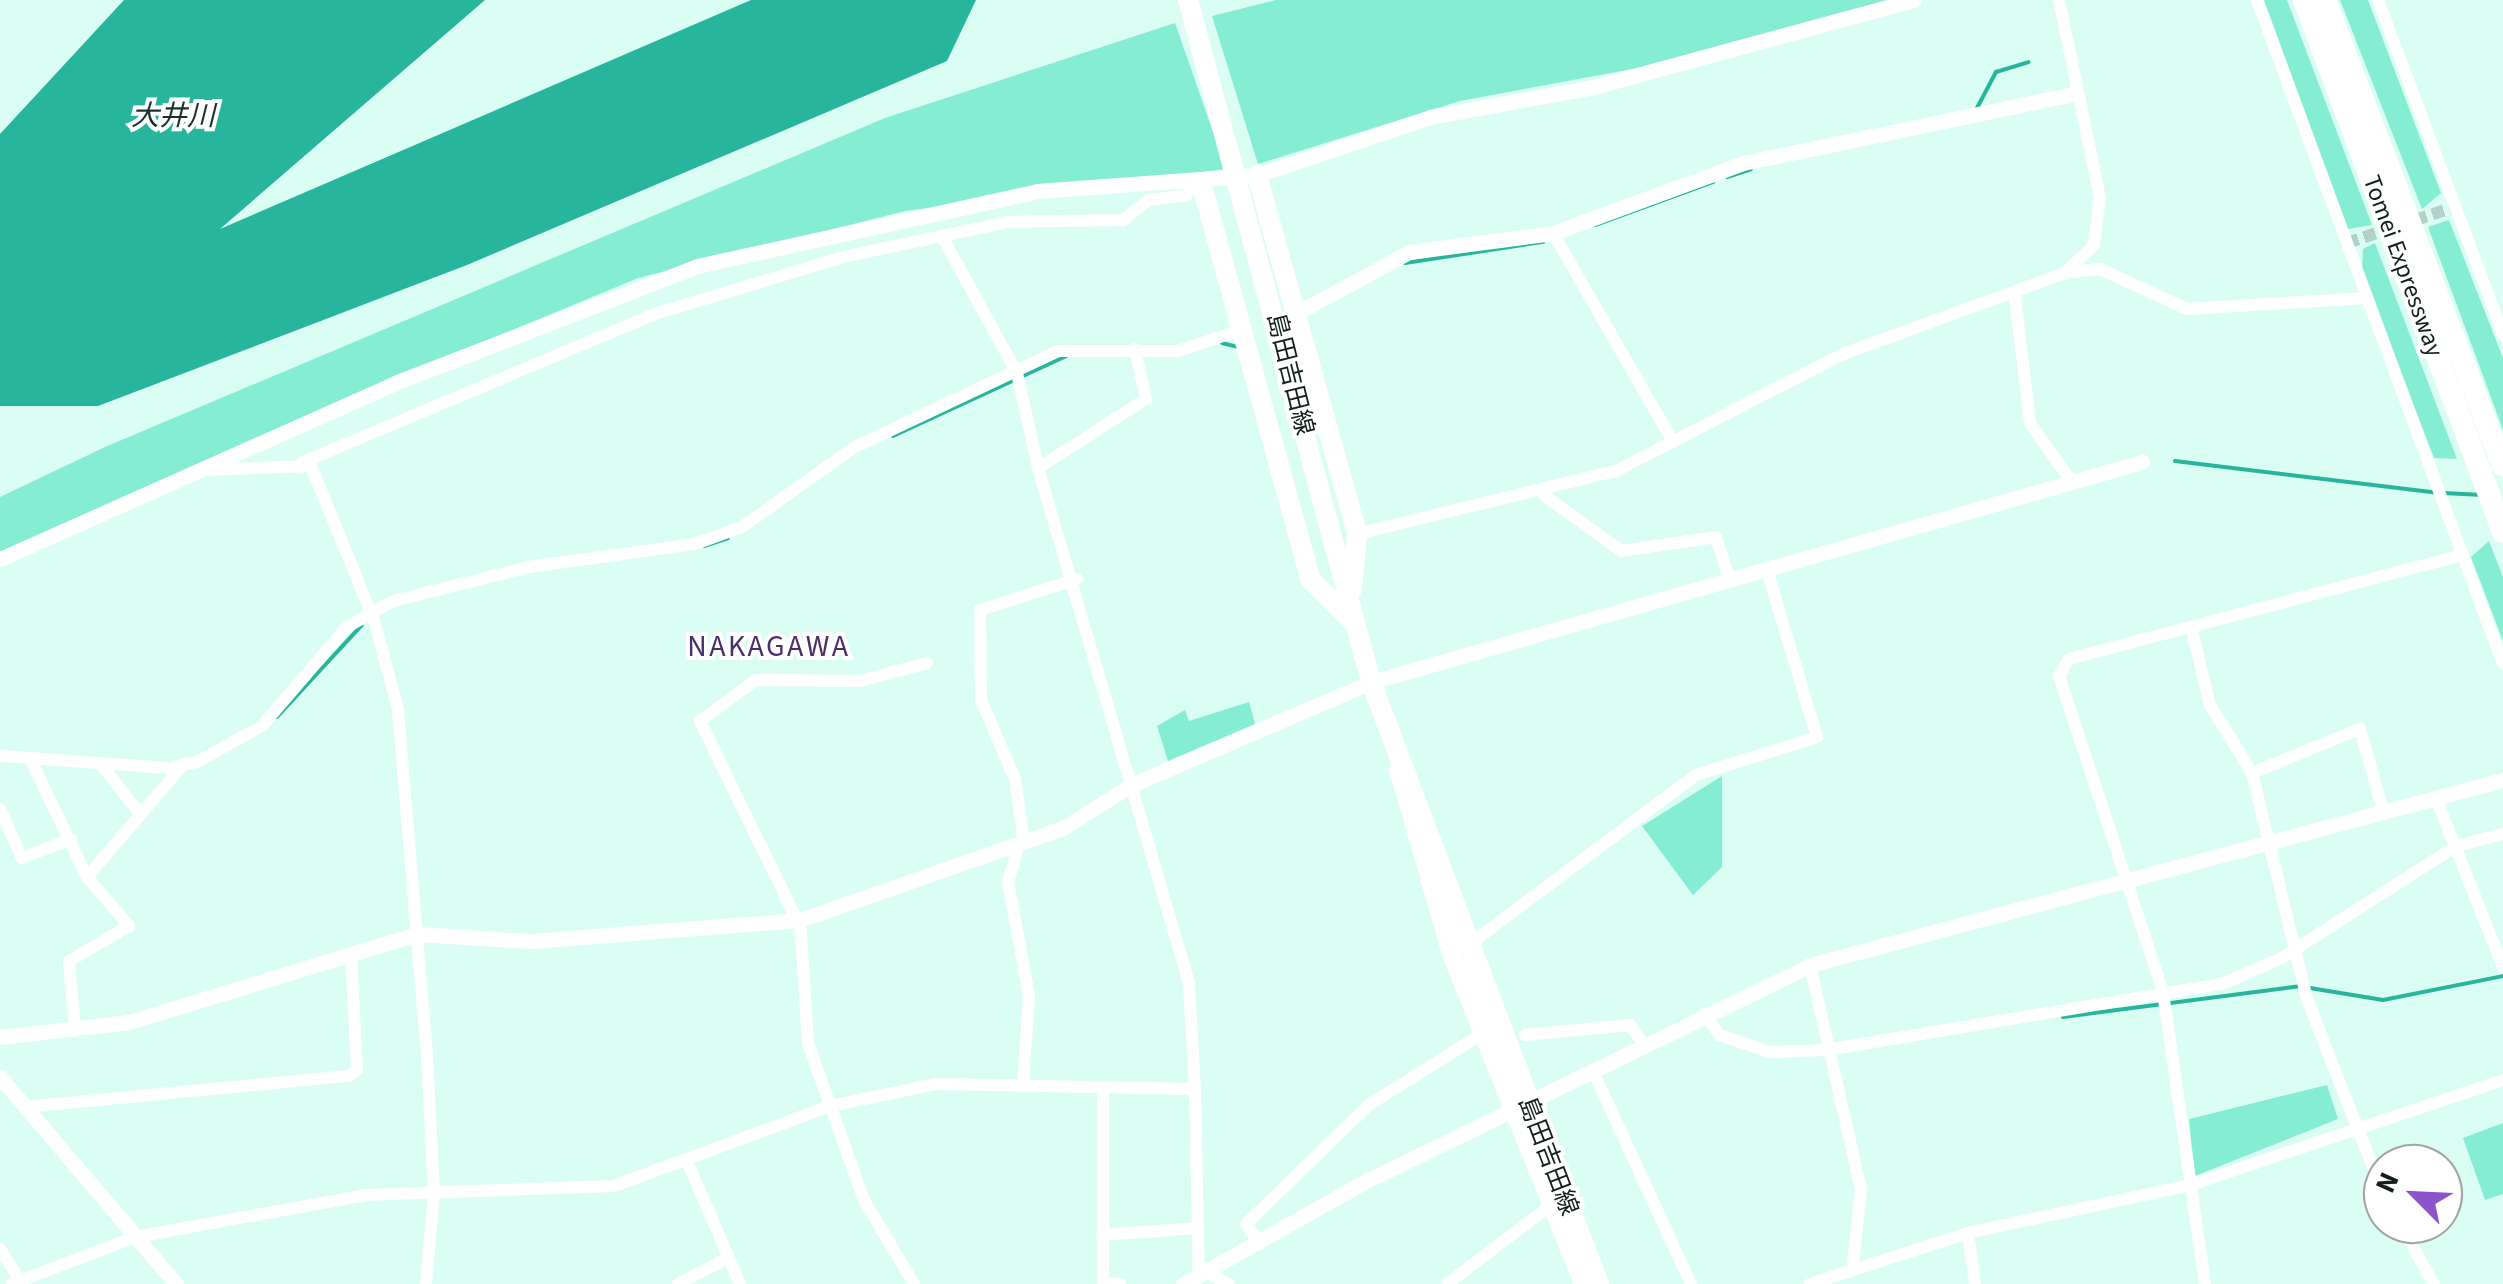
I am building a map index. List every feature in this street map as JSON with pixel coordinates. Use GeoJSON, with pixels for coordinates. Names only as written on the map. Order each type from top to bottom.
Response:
{"type":"FeatureCollection","features":[{"type":"Feature","properties":{"kind":"highway","name":"Tomei Expressway"},"geometry":{"type":"LineString","coordinates":[[2304,0],[2503,532]]}},
{"type":"Feature","properties":{"kind":"highway","name":"Tomei Expressway"},"geometry":{"type":"LineString","coordinates":[[2325,0],[2503,464]]}},
{"type":"Feature","properties":{"kind":"main road","name":"島田吉田線"},"geometry":{"type":"LineString","coordinates":[[1188,0],[1352,621],[1371,682],[1470,944],[1551,1205],[1584,1284]]}},
{"type":"Feature","properties":{"kind":"main road"},"geometry":{"type":"LineString","coordinates":[[1258,174],[1356,534],[1352,621]]}},
{"type":"Feature","properties":{"kind":"main road"},"geometry":{"type":"LineString","coordinates":[[1198,183],[1310,579],[1352,621]]}},
{"type":"Feature","properties":{"kind":"main road"},"geometry":{"type":"LineString","coordinates":[[1244,342],[1296,325]]}},
{"type":"Feature","properties":{"kind":"main road","name":"島田吉田線"},"geometry":{"type":"LineString","coordinates":[[1395,746],[1409,817],[1483,1033],[1599,1284]]}},
{"type":"Feature","properties":{"kind":"street"},"geometry":{"type":"LineString","coordinates":[[0,559],[563,313],[698,266],[935,208],[1258,174],[1430,117],[1593,87],[1913,0]]}},
{"type":"Feature","properties":{"kind":"street"},"geometry":{"type":"LineString","coordinates":[[2059,0],[2100,231],[2066,273]]}},
{"type":"Feature","properties":{"kind":"street"},"geometry":{"type":"LineString","coordinates":[[2257,0],[2503,664]]}},
{"type":"Feature","properties":{"kind":"street"},"geometry":{"type":"LineString","coordinates":[[2378,0],[2503,334]]}},
{"type":"Feature","properties":{"kind":"street"},"geometry":{"type":"LineString","coordinates":[[1296,325],[1409,252],[1555,238],[1744,163],[2073,94]]}},
{"type":"Feature","properties":{"kind":"street"},"geometry":{"type":"LineString","coordinates":[[198,470],[302,462],[658,313],[1007,222],[1123,220],[1148,200],[1188,195],[1198,183]]}},
{"type":"Feature","properties":{"kind":"street"},"geometry":{"type":"LineString","coordinates":[[943,238],[1018,378],[1038,468],[1077,578],[1130,786],[1189,983],[1202,1274]]}},
{"type":"Feature","properties":{"kind":"street"},"geometry":{"type":"LineString","coordinates":[[1555,238],[1673,442]]}},
{"type":"Feature","properties":{"kind":"street"},"geometry":{"type":"LineString","coordinates":[[1356,534],[1544,495],[1673,442],[1843,354],[2015,297],[2066,273],[2100,269],[2187,308],[2367,298]]}},
{"type":"Feature","properties":{"kind":"street"},"geometry":{"type":"LineString","coordinates":[[2015,297],[2030,423],[2070,480]]}},
{"type":"Feature","properties":{"kind":"street"},"geometry":{"type":"LineString","coordinates":[[86,877],[137,810],[183,768],[262,726],[370,616],[529,566],[710,538],[853,448],[1018,378],[1082,346],[1136,353],[1244,342]]}},
{"type":"Feature","properties":{"kind":"street"},"geometry":{"type":"LineString","coordinates":[[1038,468],[1146,399],[1136,353]]}},
{"type":"Feature","properties":{"kind":"street"},"geometry":{"type":"LineString","coordinates":[[302,462],[370,616],[398,710],[434,1191],[426,1284]]}},
{"type":"Feature","properties":{"kind":"street"},"geometry":{"type":"LineString","coordinates":[[0,1037],[74,1031],[351,956],[416,934],[532,941],[798,920],[1022,843],[1130,786],[1371,682],[2142,462]]}},
{"type":"Feature","properties":{"kind":"street"},"geometry":{"type":"LineString","coordinates":[[1544,495],[1620,551],[1716,537],[1730,581]]}},
{"type":"Feature","properties":{"kind":"street"},"geometry":{"type":"LineString","coordinates":[[2205,1284],[2164,992],[2059,676],[2069,658],[2460,556]]}},
{"type":"Feature","properties":{"kind":"street"},"geometry":{"type":"LineString","coordinates":[[1470,944],[1696,775],[1817,737],[1767,570]]}},
{"type":"Feature","properties":{"kind":"street"},"geometry":{"type":"LineString","coordinates":[[1023,1086],[1028,995],[1008,882],[1022,843],[1015,779],[981,700],[980,610],[1077,578]]}},
{"type":"Feature","properties":{"kind":"street"},"geometry":{"type":"LineString","coordinates":[[2190,627],[2210,705],[2252,772],[2273,844],[2304,988],[2363,1151]]}},
{"type":"Feature","properties":{"kind":"street"},"geometry":{"type":"LineString","coordinates":[[909,1283],[864,1200],[808,1044],[798,920],[700,720],[756,680],[860,682],[927,664]]}},
{"type":"Feature","properties":{"kind":"street"},"geometry":{"type":"LineString","coordinates":[[2252,772],[2360,730],[2384,814]]}},
{"type":"Feature","properties":{"kind":"street"},"geometry":{"type":"LineString","coordinates":[[0,756],[32,763],[101,768],[183,768]]}},
{"type":"Feature","properties":{"kind":"street"},"geometry":{"type":"LineString","coordinates":[[32,763],[86,877],[129,926],[69,961],[74,1031]]}},
{"type":"Feature","properties":{"kind":"street"},"geometry":{"type":"LineString","coordinates":[[101,768],[137,810]]}},
{"type":"Feature","properties":{"kind":"street"},"geometry":{"type":"LineString","coordinates":[[1183,1284],[1519,1106],[1810,965],[2129,883],[2503,780]]}},
{"type":"Feature","properties":{"kind":"street"},"geometry":{"type":"LineString","coordinates":[[2436,798],[2503,967]]}},
{"type":"Feature","properties":{"kind":"street"},"geometry":{"type":"LineString","coordinates":[[0,809],[22,858],[71,839]]}},
{"type":"Feature","properties":{"kind":"street"},"geometry":{"type":"LineString","coordinates":[[1704,1014],[1719,1035],[1757,1048],[1826,1050],[2248,976],[2456,846],[2503,834]]}},
{"type":"Feature","properties":{"kind":"street"},"geometry":{"type":"LineString","coordinates":[[25,1106],[349,1076],[357,1070],[351,956]]}},
{"type":"Feature","properties":{"kind":"street"},"geometry":{"type":"LineString","coordinates":[[1810,965],[1826,1050],[1861,1189],[1853,1264]]}},
{"type":"Feature","properties":{"kind":"street"},"geometry":{"type":"LineString","coordinates":[[1525,1035],[1630,1025],[1644,1044]]}},
{"type":"Feature","properties":{"kind":"street"},"geometry":{"type":"LineString","coordinates":[[1260,1244],[1246,1224],[1370,1104],[1483,1033]]}},
{"type":"Feature","properties":{"kind":"street"},"geometry":{"type":"LineString","coordinates":[[1593,1070],[1691,1284]]}},
{"type":"Feature","properties":{"kind":"street"},"geometry":{"type":"LineString","coordinates":[[0,1077],[176,1284]]}},
{"type":"Feature","properties":{"kind":"street"},"geometry":{"type":"LineString","coordinates":[[1810,1284],[1853,1264],[1968,1233],[2190,1185],[2351,1126],[2503,1080]]}},
{"type":"Feature","properties":{"kind":"street"},"geometry":{"type":"LineString","coordinates":[[0,1249],[18,1282],[135,1238],[434,1191],[552,1194],[687,1161],[830,1106],[936,1084],[1195,1089]]}},
{"type":"Feature","properties":{"kind":"street"},"geometry":{"type":"LineString","coordinates":[[1102,1087],[1102,1283],[1120,1284]]}},
{"type":"Feature","properties":{"kind":"street"},"geometry":{"type":"LineString","coordinates":[[687,1161],[740,1284]]}},
{"type":"Feature","properties":{"kind":"street"},"geometry":{"type":"LineString","coordinates":[[1447,1284],[1551,1205]]}},
{"type":"Feature","properties":{"kind":"street"},"geometry":{"type":"LineString","coordinates":[[1102,1234],[1198,1228]]}},
{"type":"Feature","properties":{"kind":"street"},"geometry":{"type":"LineString","coordinates":[[1968,1233],[1975,1284]]}},
{"type":"Feature","properties":{"kind":"street"},"geometry":{"type":"LineString","coordinates":[[2411,1244],[2434,1284]]}},
{"type":"Feature","properties":{"kind":"street"},"geometry":{"type":"LineString","coordinates":[[678,1284],[728,1258]]}},
{"type":"Feature","properties":{"kind":"street"},"geometry":{"type":"LineString","coordinates":[[1202,1274],[1230,1284]]}},
{"type":"Feature","properties":{"kind":"shaded area"},"geometry":{"type":"Polygon","coordinates":[[[1276,0],[1892,0],[1654,65],[1460,101],[1258,164],[1212,16],[1276,0]]]}},
{"type":"Feature","properties":{"kind":"shaded area"},"geometry":{"type":"Polygon","coordinates":[[[2264,0],[2287,0],[2372,225],[2348,229],[2264,0]]]}},
{"type":"Feature","properties":{"kind":"shaded area"},"geometry":{"type":"Polygon","coordinates":[[[2340,0],[2368,0],[2441,193],[2422,209],[2340,0]]]}},
{"type":"Feature","properties":{"kind":"shaded area"},"geometry":{"type":"Polygon","coordinates":[[[1175,23],[1226,169],[905,211],[638,278],[392,380],[0,561],[0,497],[105,447],[885,118],[1175,23]]]}},
{"type":"Feature","properties":{"kind":"shaded area"},"geometry":{"type":"Polygon","coordinates":[[[2449,220],[2503,358],[2503,430],[2428,227],[2449,220]]]}},
{"type":"Feature","properties":{"kind":"shaded area"},"geometry":{"type":"Polygon","coordinates":[[[2375,243],[2457,459],[2434,458],[2362,270],[2363,249],[2375,243]]]}},
{"type":"Feature","properties":{"kind":"shaded area"},"geometry":{"type":"Polygon","coordinates":[[[2489,541],[2503,577],[2503,641],[2471,557],[2489,541]]]}},
{"type":"Feature","properties":{"kind":"shaded area"},"geometry":{"type":"Polygon","coordinates":[[[1249,702],[1255,724],[1168,761],[1157,726],[1185,710],[1189,721],[1249,702]]]}},
{"type":"Feature","properties":{"kind":"shaded area"},"geometry":{"type":"Polygon","coordinates":[[[1722,776],[1722,867],[1693,895],[1642,826],[1722,776]]]}},
{"type":"Feature","properties":{"kind":"shaded area"},"geometry":{"type":"Polygon","coordinates":[[[2327,1085],[2338,1119],[2195,1176],[2189,1119],[2327,1085]]]}},
{"type":"Feature","properties":{"kind":"shaded area"},"geometry":{"type":"Polygon","coordinates":[[[2503,1123],[2503,1194],[2485,1200],[2463,1138],[2503,1123]]]}},
{"type":"Feature","properties":{"kind":"water","name":"大井川"},"geometry":{"type":"Polygon","coordinates":[[[124,0],[485,0],[220,229],[751,0],[976,0],[947,61],[467,265],[98,406],[0,406],[0,134],[124,0]]]}},
{"type":"Feature","properties":{"kind":"waterway"},"geometry":{"type":"LineString","coordinates":[[1977,108],[1996,72],[2029,62]]}},
{"type":"Feature","properties":{"kind":"waterway"},"geometry":{"type":"LineString","coordinates":[[1727,177],[1751,169]]}},
{"type":"Feature","properties":{"kind":"waterway"},"geometry":{"type":"LineString","coordinates":[[1595,225],[1713,182]]}},
{"type":"Feature","properties":{"kind":"waterway"},"geometry":{"type":"LineString","coordinates":[[1405,263],[1543,242]]}},
{"type":"Feature","properties":{"kind":"waterway"},"geometry":{"type":"LineString","coordinates":[[1222,343],[1238,347]]}},
{"type":"Feature","properties":{"kind":"waterway"},"geometry":{"type":"LineString","coordinates":[[893,436],[1066,356]]}},
{"type":"Feature","properties":{"kind":"waterway"},"geometry":{"type":"LineString","coordinates":[[2175,461],[2433,492]]}},
{"type":"Feature","properties":{"kind":"waterway"},"geometry":{"type":"LineString","coordinates":[[2443,493],[2478,495]]}},
{"type":"Feature","properties":{"kind":"waterway"},"geometry":{"type":"LineString","coordinates":[[704,546],[728,538]]}},
{"type":"Feature","properties":{"kind":"waterway"},"geometry":{"type":"LineString","coordinates":[[277,717],[362,625]]}},
{"type":"Feature","properties":{"kind":"waterway"},"geometry":{"type":"LineString","coordinates":[[2310,988],[2383,1000],[2503,976]]}},
{"type":"Feature","properties":{"kind":"waterway"},"geometry":{"type":"LineString","coordinates":[[2063,1017],[2301,986]]}},
{"type":"Feature","properties":{"kind":"tunnel"},"geometry":{"type":"LineString","coordinates":[[2347,243],[2454,207]]}},
{"type":"Feature","properties":{"kind":"district","name":"NAKAGAWA"},"geometry":{"type":"Point","coordinates":[769,647]}}]}
